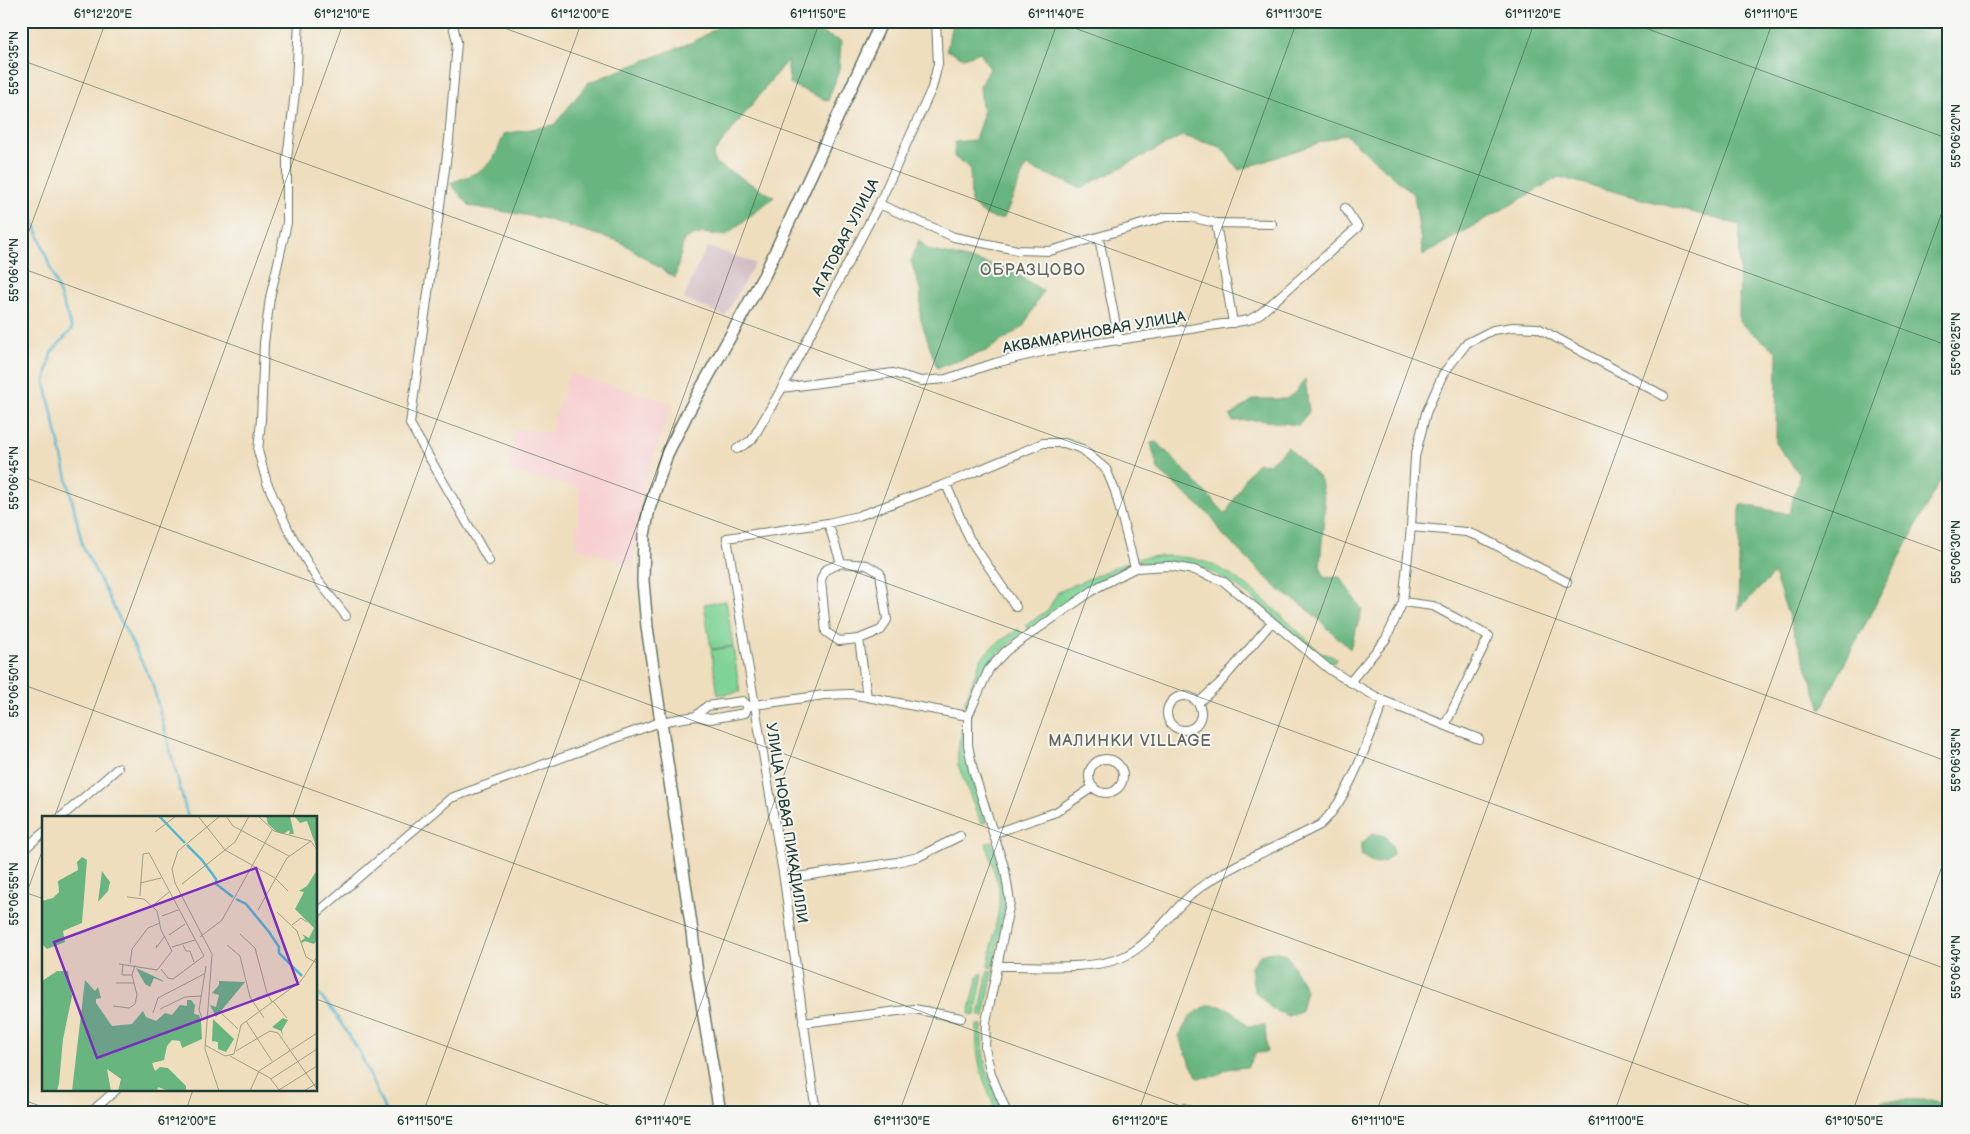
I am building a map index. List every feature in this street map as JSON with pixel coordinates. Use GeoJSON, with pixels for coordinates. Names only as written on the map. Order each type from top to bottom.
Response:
{"type":"FeatureCollection","features":[{"type":"Feature","properties":{"kind":"street"},"geometry":{"type":"LineString","coordinates":[[299,21],[295,100],[287,159],[287,223],[270,298],[264,343],[258,451],[267,483],[289,531],[317,579],[346,616]]}},
{"type":"Feature","properties":{"kind":"street"},"geometry":{"type":"LineString","coordinates":[[452,21],[457,42],[449,140],[410,424],[489,561]]}},
{"type":"Feature","properties":{"kind":"street"},"geometry":{"type":"LineString","coordinates":[[720,1113],[697,974],[647,627],[643,581],[644,535],[649,509],[667,454],[687,414],[765,274],[882,21]]}},
{"type":"Feature","properties":{"kind":"street","name":"АГАТОВАЯ УЛИЦА"},"geometry":{"type":"LineString","coordinates":[[737,450],[752,440],[782,388],[879,204],[932,88],[938,64],[936,21]]}},
{"type":"Feature","properties":{"kind":"street"},"geometry":{"type":"LineString","coordinates":[[879,204],[954,237],[1017,250],[1050,251],[1166,217],[1190,217],[1216,223],[1272,224]]}},
{"type":"Feature","properties":{"kind":"street","name":"АКВАМАРИНОВАЯ УЛИЦА"},"geometry":{"type":"LineString","coordinates":[[782,388],[893,373],[921,381],[946,379],[995,363],[1046,351],[1249,320],[1261,313],[1358,227],[1346,208]]}},
{"type":"Feature","properties":{"kind":"street"},"geometry":{"type":"LineString","coordinates":[[1216,223],[1234,323]]}},
{"type":"Feature","properties":{"kind":"street"},"geometry":{"type":"LineString","coordinates":[[1099,238],[1119,341]]}},
{"type":"Feature","properties":{"kind":"street"},"geometry":{"type":"LineString","coordinates":[[1350,682],[1386,640],[1403,602],[1411,527],[1415,457],[1426,413],[1443,374],[1467,343],[1493,330],[1513,327],[1538,328],[1664,396]]}},
{"type":"Feature","properties":{"kind":"street"},"geometry":{"type":"LineString","coordinates":[[841,563],[828,523],[858,516],[946,484],[1043,444],[1064,444],[1082,449],[1106,469],[1115,491],[1135,568]]}},
{"type":"Feature","properties":{"kind":"street"},"geometry":{"type":"LineString","coordinates":[[946,484],[969,538],[1016,607]]}},
{"type":"Feature","properties":{"kind":"street","name":"УЛИЦА НОВАЯ ПИКАДИЛЛИ"},"geometry":{"type":"LineString","coordinates":[[816,1113],[784,879],[751,706],[726,538],[828,523]]}},
{"type":"Feature","properties":{"kind":"street"},"geometry":{"type":"LineString","coordinates":[[1411,527],[1466,532],[1478,536],[1567,582]]}},
{"type":"Feature","properties":{"kind":"street"},"geometry":{"type":"LineString","coordinates":[[841,563],[867,565],[880,572],[887,620],[881,630],[859,639],[839,641],[826,632],[821,580],[825,570],[841,563]]}},
{"type":"Feature","properties":{"kind":"street"},"geometry":{"type":"LineString","coordinates":[[1007,1113],[991,1074],[985,1048],[986,1022],[1010,902],[1006,870],[973,770],[968,745],[968,716],[989,669],[1006,651],[1098,587],[1135,568],[1170,566],[1194,570],[1223,581],[1329,669],[1350,682],[1384,701],[1479,739]]}},
{"type":"Feature","properties":{"kind":"street"},"geometry":{"type":"LineString","coordinates":[[1403,602],[1433,606],[1490,636],[1445,725]]}},
{"type":"Feature","properties":{"kind":"street"},"geometry":{"type":"LineString","coordinates":[[1198,703],[1220,683],[1272,622]]}},
{"type":"Feature","properties":{"kind":"street"},"geometry":{"type":"LineString","coordinates":[[859,639],[867,697]]}},
{"type":"Feature","properties":{"kind":"street"},"geometry":{"type":"LineString","coordinates":[[318,912],[451,798],[660,722],[696,716],[710,719],[745,712],[751,706],[824,695],[851,694],[968,716]]}},
{"type":"Feature","properties":{"kind":"street"},"geometry":{"type":"LineString","coordinates":[[1184,696],[1194,699],[1198,703],[1202,713],[1194,727],[1184,730],[1178,729],[1170,722],[1168,710],[1173,700],[1184,696]]}},
{"type":"Feature","properties":{"kind":"street"},"geometry":{"type":"LineString","coordinates":[[696,716],[707,706],[743,701],[751,706]]}},
{"type":"Feature","properties":{"kind":"street"},"geometry":{"type":"LineString","coordinates":[[998,966],[1098,965],[1123,957],[1146,942],[1191,894],[1214,877],[1320,825],[1331,815],[1343,797],[1384,701]]}},
{"type":"Feature","properties":{"kind":"street"},"geometry":{"type":"LineString","coordinates":[[1106,759],[1116,762],[1123,777],[1118,787],[1114,790],[1103,792],[1093,787],[1090,782],[1089,772],[1095,762],[1106,759]]}},
{"type":"Feature","properties":{"kind":"street"},"geometry":{"type":"LineString","coordinates":[[62,816],[118,768]]}},
{"type":"Feature","properties":{"kind":"street"},"geometry":{"type":"LineString","coordinates":[[995,833],[1056,812],[1093,787]]}},
{"type":"Feature","properties":{"kind":"street"},"geometry":{"type":"LineString","coordinates":[[21,852],[42,834]]}},
{"type":"Feature","properties":{"kind":"street"},"geometry":{"type":"LineString","coordinates":[[784,879],[918,857],[960,836]]}},
{"type":"Feature","properties":{"kind":"street"},"geometry":{"type":"LineString","coordinates":[[803,1023],[914,1009],[961,1018]]}},
{"type":"Feature","properties":{"kind":"street"},"geometry":{"type":"LineString","coordinates":[[90,1113],[114,1092]]}},
{"type":"Feature","properties":{"kind":"street"},"geometry":{"type":"LineString","coordinates":[[1174,1113],[1184,1108],[1196,1113]]}},
{"type":"Feature","properties":{"kind":"shaded area"},"geometry":{"type":"Polygon","coordinates":[[[708,247],[755,263],[725,316],[684,299],[695,271],[708,247]]]}},
{"type":"Feature","properties":{"kind":"shaded area"},"geometry":{"type":"Polygon","coordinates":[[[569,373],[672,403],[643,487],[632,566],[576,547],[580,487],[508,472],[516,429],[550,433],[569,373]]]}},
{"type":"Feature","properties":{"kind":"green space"},"geometry":{"type":"Polygon","coordinates":[[[728,21],[818,21],[816,31],[841,41],[839,70],[828,101],[790,84],[787,60],[713,154],[715,163],[774,197],[725,236],[703,233],[684,239],[675,278],[621,242],[542,218],[470,206],[450,183],[485,167],[495,155],[504,134],[554,125],[588,83],[695,41],[728,21]]]}},
{"type":"Feature","properties":{"kind":"green space"},"geometry":{"type":"Polygon","coordinates":[[[952,21],[1949,21],[1949,463],[1821,709],[1774,574],[1738,610],[1740,504],[1789,514],[1800,475],[1776,444],[1777,352],[1739,322],[1740,225],[1559,177],[1423,255],[1414,195],[1345,134],[1239,170],[1221,147],[1182,136],[1081,188],[1026,166],[1004,218],[990,217],[982,213],[971,203],[970,168],[954,157],[955,142],[975,140],[983,115],[980,86],[990,69],[980,52],[964,58],[947,50],[952,21]]]}},
{"type":"Feature","properties":{"kind":"green space"},"geometry":{"type":"Polygon","coordinates":[[[919,240],[929,250],[1009,269],[1043,291],[1023,327],[986,351],[937,368],[920,317],[921,292],[911,261],[919,240]]]}},
{"type":"Feature","properties":{"kind":"green space"},"geometry":{"type":"Polygon","coordinates":[[[1305,379],[1309,412],[1298,425],[1258,420],[1233,421],[1230,416],[1254,399],[1286,399],[1296,392],[1305,379]]]}},
{"type":"Feature","properties":{"kind":"green space"},"geometry":{"type":"Polygon","coordinates":[[[1157,442],[1226,514],[1248,474],[1258,463],[1269,464],[1288,447],[1321,480],[1325,505],[1320,566],[1325,578],[1340,577],[1362,610],[1350,649],[1304,606],[1280,591],[1222,534],[1212,517],[1158,470],[1151,443],[1157,442]]]}},
{"type":"Feature","properties":{"kind":"green space"},"geometry":{"type":"Polygon","coordinates":[[[1159,556],[1196,559],[1223,570],[1253,591],[1320,652],[1336,658],[1335,662],[1327,663],[1248,595],[1214,573],[1185,563],[1146,563],[1139,562],[1138,558],[1159,556]]]}},
{"type":"Feature","properties":{"kind":"green space"},"geometry":{"type":"Polygon","coordinates":[[[1127,562],[1125,569],[1087,589],[1028,630],[1026,625],[1048,610],[1058,592],[1127,562]]]}},
{"type":"Feature","properties":{"kind":"green space"},"geometry":{"type":"Polygon","coordinates":[[[726,601],[733,646],[711,649],[704,604],[726,601]]]}},
{"type":"Feature","properties":{"kind":"green space"},"geometry":{"type":"Polygon","coordinates":[[[1018,629],[1022,634],[989,665],[973,693],[969,705],[964,704],[981,659],[992,647],[1018,629]]]}},
{"type":"Feature","properties":{"kind":"green space"},"geometry":{"type":"Polygon","coordinates":[[[733,647],[740,692],[718,695],[711,650],[733,647]]]}},
{"type":"Feature","properties":{"kind":"green space"},"geometry":{"type":"Polygon","coordinates":[[[962,729],[964,730],[967,762],[986,822],[981,823],[958,765],[958,750],[962,729]]]}},
{"type":"Feature","properties":{"kind":"green space"},"geometry":{"type":"Polygon","coordinates":[[[1949,745],[1949,838],[1947,838],[1947,749],[1949,745]]]}},
{"type":"Feature","properties":{"kind":"green space"},"geometry":{"type":"Polygon","coordinates":[[[1373,833],[1385,836],[1392,846],[1393,854],[1384,862],[1373,863],[1361,855],[1362,843],[1373,833]]]}},
{"type":"Feature","properties":{"kind":"green space"},"geometry":{"type":"Polygon","coordinates":[[[991,841],[1003,881],[1005,905],[993,968],[988,967],[999,909],[999,887],[986,843],[991,841]]]}},
{"type":"Feature","properties":{"kind":"green space"},"geometry":{"type":"Polygon","coordinates":[[[1275,951],[1287,955],[1306,990],[1301,1011],[1288,1016],[1272,1009],[1254,990],[1251,967],[1260,955],[1275,951]]]}},
{"type":"Feature","properties":{"kind":"green space"},"geometry":{"type":"Polygon","coordinates":[[[988,971],[993,971],[984,1017],[979,1016],[988,971]]]}},
{"type":"Feature","properties":{"kind":"green space"},"geometry":{"type":"Polygon","coordinates":[[[983,973],[975,1015],[969,1014],[978,976],[983,973]]]}},
{"type":"Feature","properties":{"kind":"green space"},"geometry":{"type":"Polygon","coordinates":[[[1208,1005],[1221,1006],[1234,1012],[1246,1026],[1265,1025],[1267,1052],[1256,1053],[1247,1067],[1227,1069],[1217,1076],[1198,1078],[1179,1036],[1190,1016],[1208,1005]]]}},
{"type":"Feature","properties":{"kind":"green space"},"geometry":{"type":"Polygon","coordinates":[[[977,1025],[982,1025],[984,1060],[1003,1113],[997,1113],[981,1070],[976,1037],[977,1025]]]}},
{"type":"Feature","properties":{"kind":"green space"},"geometry":{"type":"Polygon","coordinates":[[[1882,1100],[1931,1100],[1949,1104],[1949,1113],[1879,1113],[1882,1100]]]}},
{"type":"Feature","properties":{"kind":"waterway"},"geometry":{"type":"LineString","coordinates":[[21,202],[34,222],[72,329],[51,353],[45,383],[83,547],[152,682],[187,816]]}},
{"type":"Feature","properties":{"kind":"waterway"},"geometry":{"type":"LineString","coordinates":[[318,994],[332,1009],[360,1053],[386,1113]]}},
{"type":"Feature","properties":{"kind":"district","name":"ОБРАЗЦОВО"},"geometry":{"type":"Point","coordinates":[1033,269]}},
{"type":"Feature","properties":{"kind":"district","name":"МАЛИНКИ VILLAGE"},"geometry":{"type":"Point","coordinates":[1130,740]}}]}
